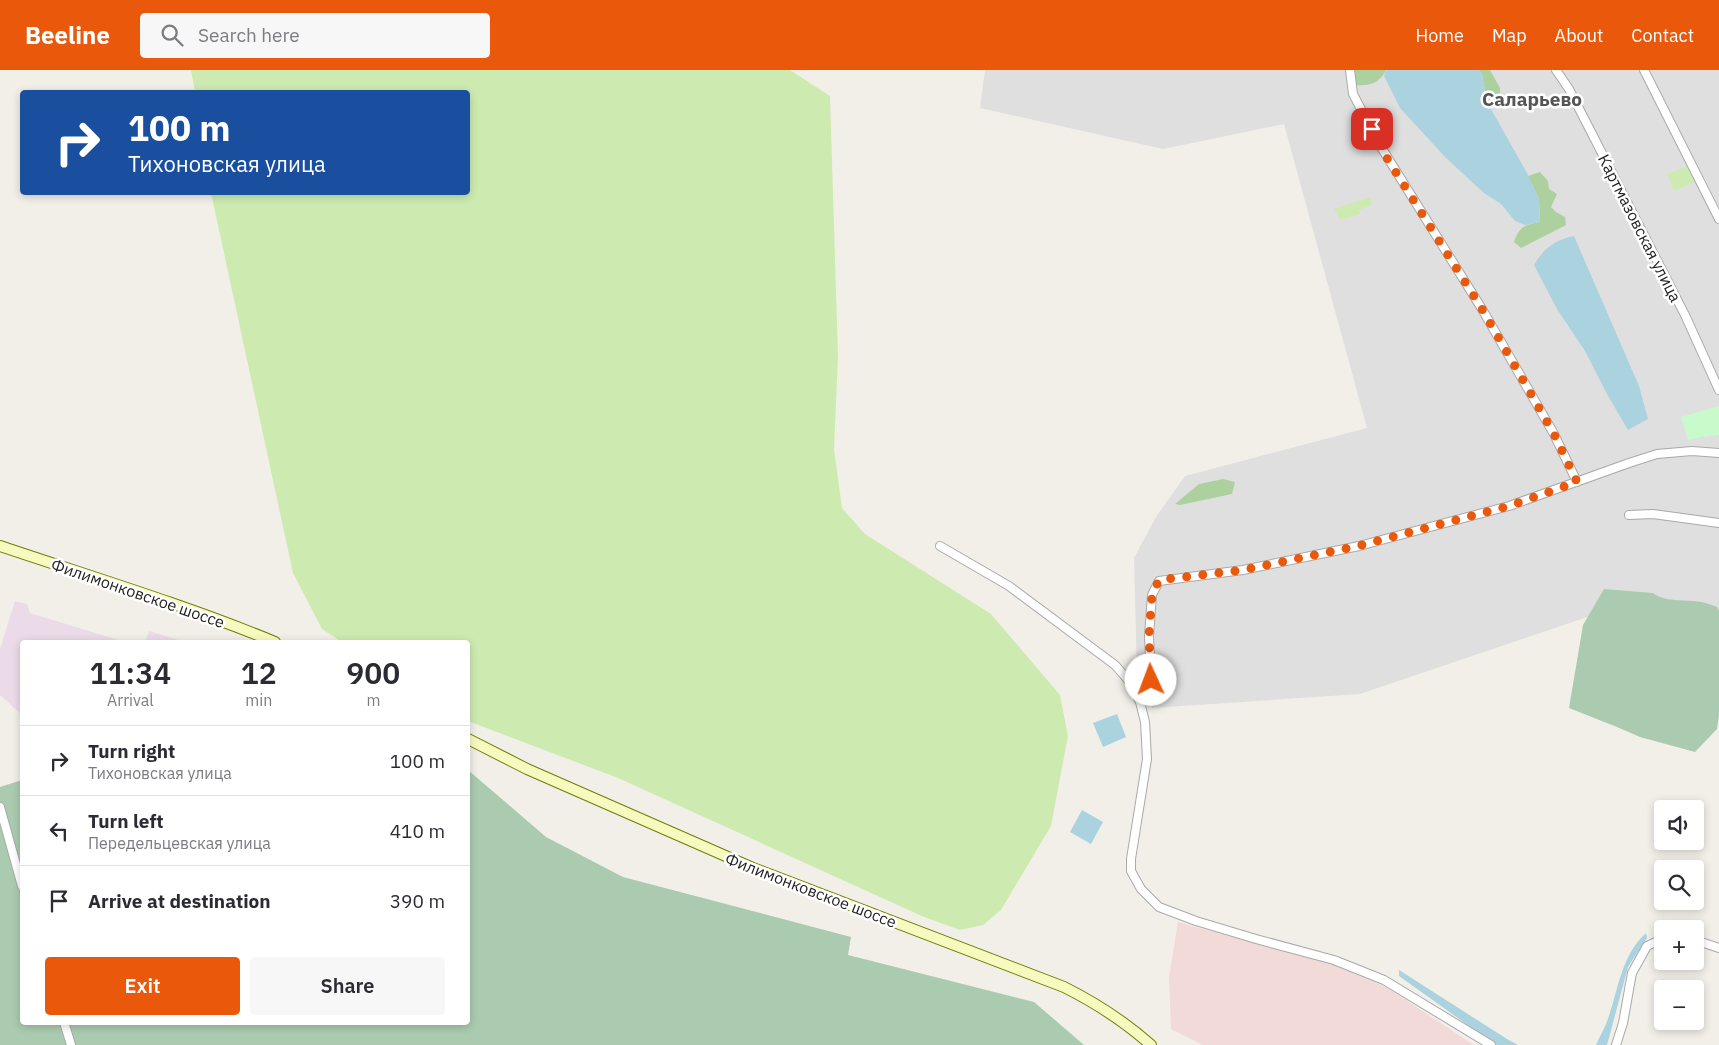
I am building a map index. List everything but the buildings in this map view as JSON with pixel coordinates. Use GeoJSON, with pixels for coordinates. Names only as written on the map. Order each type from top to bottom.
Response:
{"type":"FeatureCollection","features":[{"type":"Feature","properties":{"kind":"main road","name":"Филимонковское шоссе"},"geometry":{"type":"LineString","coordinates":[[0,546],[217,619],[270,640]]}},
{"type":"Feature","properties":{"kind":"main road","name":"Филимонковское шоссе"},"geometry":{"type":"LineString","coordinates":[[470,740],[527,769],[753,868],[1064,987],[1107,1010],[1131,1027],[1151,1045]]}},
{"type":"Feature","properties":{"kind":"street"},"geometry":{"type":"LineString","coordinates":[[1350,70],[1353,94],[1380,147],[1478,302],[1554,434],[1577,482]]}},
{"type":"Feature","properties":{"kind":"street","name":"Картмазовская улица"},"geometry":{"type":"LineString","coordinates":[[1556,70],[1569,89],[1685,315],[1719,390]]}},
{"type":"Feature","properties":{"kind":"street"},"geometry":{"type":"LineString","coordinates":[[1644,70],[1719,219]]}},
{"type":"Feature","properties":{"kind":"street"},"geometry":{"type":"LineString","coordinates":[[1151,680],[1149,636],[1152,595],[1159,580],[1243,570],[1358,546],[1509,506],[1629,462],[1657,454],[1692,451],[1719,453]]}},
{"type":"Feature","properties":{"kind":"street"},"geometry":{"type":"LineString","coordinates":[[1629,515],[1653,514],[1719,523]]}},
{"type":"Feature","properties":{"kind":"street"},"geometry":{"type":"LineString","coordinates":[[940,546],[1009,586],[1115,665],[1130,682],[1140,702],[1146,722],[1147,759],[1131,859],[1132,871],[1140,889],[1160,907],[1196,921],[1334,960],[1384,980],[1491,1045]]}},
{"type":"Feature","properties":{"kind":"street"},"geometry":{"type":"LineString","coordinates":[[0,807],[20,879]]}},
{"type":"Feature","properties":{"kind":"street"},"geometry":{"type":"LineString","coordinates":[[1616,1045],[1623,1023],[1632,974],[1647,946],[1654,943]]}},
{"type":"Feature","properties":{"kind":"street"},"geometry":{"type":"LineString","coordinates":[[1704,943],[1719,948]]}},
{"type":"Feature","properties":{"kind":"street"},"geometry":{"type":"LineString","coordinates":[[65,1025],[71,1045]]}},
{"type":"Feature","properties":{"kind":"shaded area","name":"Саларьево"},"geometry":{"type":"Polygon","coordinates":[[[985,70],[1719,70],[1719,676],[1614,608],[1360,694],[1152,708],[1137,674],[1134,558],[1156,517],[1185,476],[1367,428],[1284,124],[1163,149],[980,108],[985,70]]]}},
{"type":"Feature","properties":{"kind":"shaded area"},"geometry":{"type":"Polygon","coordinates":[[[15,601],[27,604],[30,613],[118,640],[20,640],[20,713],[0,695],[0,649],[15,601]]]}},
{"type":"Feature","properties":{"kind":"shaded area"},"geometry":{"type":"Polygon","coordinates":[[[149,631],[178,640],[146,640],[149,631]]]}},
{"type":"Feature","properties":{"kind":"shaded area"},"geometry":{"type":"Polygon","coordinates":[[[1178,922],[1332,964],[1388,988],[1474,1045],[1203,1045],[1171,1029],[1169,977],[1178,922]]]}},
{"type":"Feature","properties":{"kind":"green space"},"geometry":{"type":"Polygon","coordinates":[[[191,70],[790,70],[830,96],[838,356],[834,449],[842,508],[865,534],[991,614],[1060,695],[1068,736],[1051,826],[1001,910],[983,925],[960,930],[924,917],[618,778],[470,722],[470,640],[339,640],[322,629],[293,573],[211,195],[470,195],[470,90],[195,90],[191,70]]]}},
{"type":"Feature","properties":{"kind":"green space"},"geometry":{"type":"Polygon","coordinates":[[[1354,70],[1386,70],[1381,78],[1374,83],[1356,85],[1354,70]]]}},
{"type":"Feature","properties":{"kind":"green space"},"geometry":{"type":"Polygon","coordinates":[[[1478,70],[1490,70],[1500,88],[1500,102],[1487,102],[1482,74],[1478,70]]]}},
{"type":"Feature","properties":{"kind":"green space"},"geometry":{"type":"Polygon","coordinates":[[[1689,165],[1696,181],[1674,191],[1667,174],[1689,165]]]}},
{"type":"Feature","properties":{"kind":"green space"},"geometry":{"type":"Polygon","coordinates":[[[1540,172],[1548,181],[1549,189],[1557,194],[1551,207],[1565,217],[1566,225],[1521,248],[1514,242],[1520,230],[1530,224],[1540,222],[1539,199],[1528,176],[1540,172]]]}},
{"type":"Feature","properties":{"kind":"green space"},"geometry":{"type":"Polygon","coordinates":[[[1370,197],[1372,205],[1359,210],[1360,214],[1340,220],[1334,209],[1370,197]]]}},
{"type":"Feature","properties":{"kind":"green space"},"geometry":{"type":"Polygon","coordinates":[[[1719,406],[1719,435],[1688,440],[1681,417],[1719,406]]]}},
{"type":"Feature","properties":{"kind":"green space"},"geometry":{"type":"Polygon","coordinates":[[[1223,479],[1235,482],[1232,494],[1180,505],[1175,504],[1199,484],[1223,479]]]}},
{"type":"Feature","properties":{"kind":"green space"},"geometry":{"type":"Polygon","coordinates":[[[1604,589],[1653,593],[1664,598],[1707,603],[1717,607],[1719,611],[1719,715],[1717,729],[1695,752],[1640,737],[1569,708],[1583,625],[1604,589]]]}},
{"type":"Feature","properties":{"kind":"green space"},"geometry":{"type":"Polygon","coordinates":[[[470,772],[546,837],[623,877],[851,937],[848,955],[1034,1002],[1084,1045],[0,1045],[0,787],[20,781],[20,1025],[470,1025],[470,772]]]}},
{"type":"Feature","properties":{"kind":"water"},"geometry":{"type":"Polygon","coordinates":[[[1386,70],[1478,70],[1482,74],[1487,102],[1527,173],[1539,199],[1540,222],[1525,225],[1515,221],[1501,204],[1484,193],[1445,157],[1400,108],[1384,76],[1386,70]]]}},
{"type":"Feature","properties":{"kind":"water"},"geometry":{"type":"Polygon","coordinates":[[[1574,236],[1639,386],[1648,419],[1628,430],[1585,351],[1557,309],[1534,265],[1551,246],[1561,240],[1574,236]]]}},
{"type":"Feature","properties":{"kind":"water"},"geometry":{"type":"Polygon","coordinates":[[[1117,714],[1126,737],[1103,747],[1093,723],[1117,714]]]}},
{"type":"Feature","properties":{"kind":"water"},"geometry":{"type":"Polygon","coordinates":[[[1082,810],[1103,822],[1091,844],[1070,832],[1082,810]]]}},
{"type":"Feature","properties":{"kind":"water"},"geometry":{"type":"Polygon","coordinates":[[[1646,933],[1647,938],[1628,967],[1607,1045],[1596,1045],[1606,1024],[1625,964],[1637,942],[1646,933]]]}},
{"type":"Feature","properties":{"kind":"water"},"geometry":{"type":"Polygon","coordinates":[[[1399,970],[1518,1045],[1497,1045],[1490,1041],[1399,976],[1399,970]]]}},
{"type":"Feature","properties":{"kind":"district","name":"Саларьево"},"geometry":{"type":"Point","coordinates":[1532,99]}},
{"type":"Feature","properties":{"kind":"route"},"geometry":{"type":"LineString","coordinates":[[1151,680],[1149,636],[1152,595],[1159,580],[1243,570],[1358,546],[1509,506],[1577,482],[1554,434],[1482,309],[1380,147],[1372,129]]}}]}
